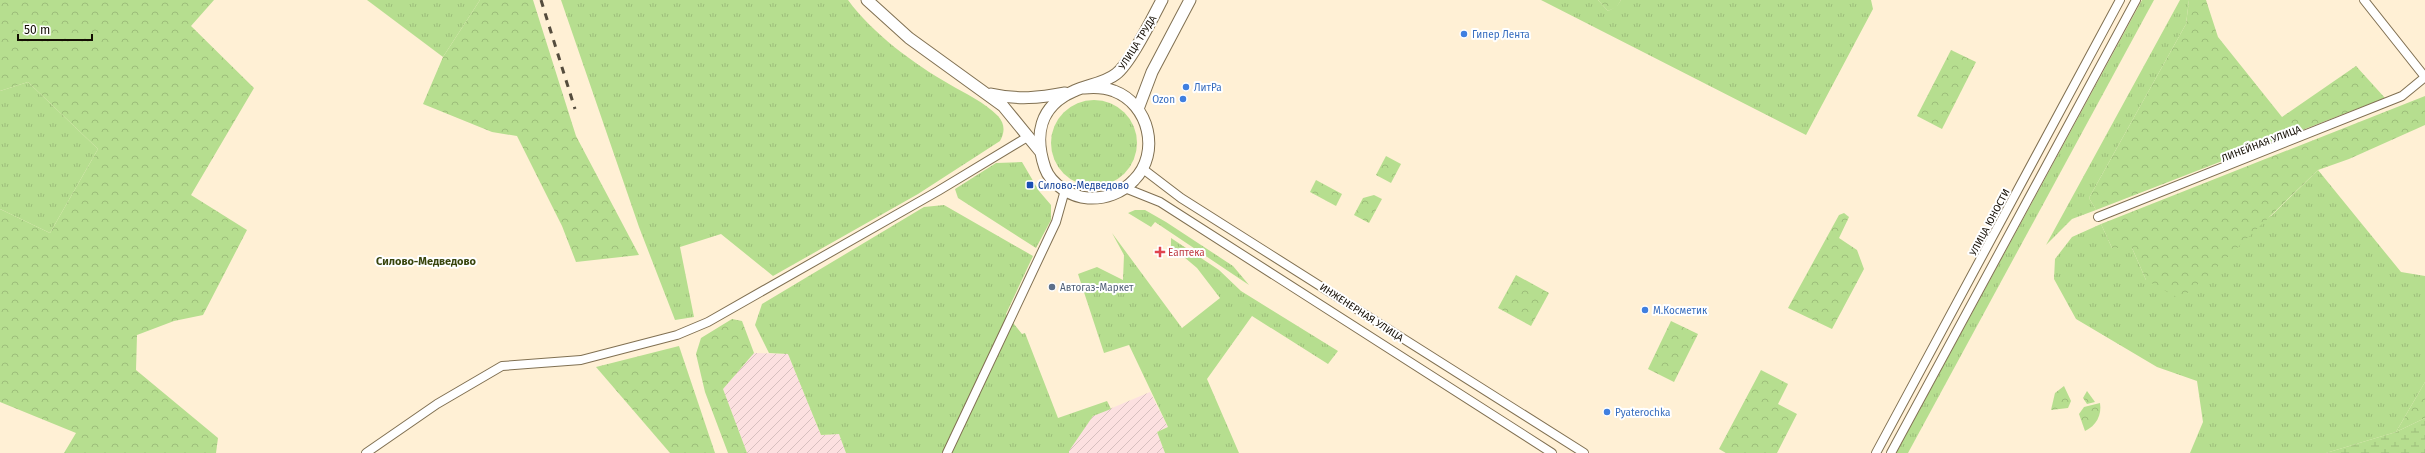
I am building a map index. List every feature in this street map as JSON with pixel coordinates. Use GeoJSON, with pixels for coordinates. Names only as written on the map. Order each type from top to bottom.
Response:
{"type":"FeatureCollection","features":[{"type":"Feature","properties":{"kind":"main road"},"geometry":{"type":"LineString","coordinates":[[867,0],[908,38],[989,93],[1004,106],[1030,136],[1039,150],[1046,172],[1065,190],[1088,198],[1101,198],[1126,188],[1143,169],[1148,157],[1149,132],[1138,109],[1128,98],[1114,91],[1099,87],[1079,89],[1035,99],[1009,98],[989,93]]}},
{"type":"Feature","properties":{"kind":"main road","name":"УЛИЦА ТРУДА"},"geometry":{"type":"LineString","coordinates":[[1079,89],[1116,74],[1134,50],[1162,0]]}},
{"type":"Feature","properties":{"kind":"main road"},"geometry":{"type":"LineString","coordinates":[[1138,109],[1152,72],[1190,0]]}},
{"type":"Feature","properties":{"kind":"main road"},"geometry":{"type":"LineString","coordinates":[[1039,150],[1039,131],[1046,114],[1058,100],[1079,89]]}},
{"type":"Feature","properties":{"kind":"street","name":"УЛИЦА ЮНОСТИ"},"geometry":{"type":"LineString","coordinates":[[1876,453],[2120,0]]}},
{"type":"Feature","properties":{"kind":"street"},"geometry":{"type":"LineString","coordinates":[[1891,453],[2136,0]]}},
{"type":"Feature","properties":{"kind":"street"},"geometry":{"type":"LineString","coordinates":[[2364,0],[2425,77]]}},
{"type":"Feature","properties":{"kind":"street","name":"ЛИНЕЙНАЯ УЛИЦА"},"geometry":{"type":"LineString","coordinates":[[2098,217],[2402,96],[2425,77]]}},
{"type":"Feature","properties":{"kind":"street"},"geometry":{"type":"LineString","coordinates":[[366,453],[437,404],[502,366],[581,360],[677,336],[708,322],[932,195],[1030,136]]}},
{"type":"Feature","properties":{"kind":"street","name":"ИНЖЕНЕРНАЯ УЛИЦА"},"geometry":{"type":"LineString","coordinates":[[1143,169],[1180,198],[1584,453]]}},
{"type":"Feature","properties":{"kind":"street","name":"ИНЖЕНЕРНАЯ УЛИЦА"},"geometry":{"type":"LineString","coordinates":[[1126,188],[1160,202],[1552,453]]}},
{"type":"Feature","properties":{"kind":"street"},"geometry":{"type":"LineString","coordinates":[[947,453],[1056,222],[1065,190]]}},
{"type":"Feature","properties":{"kind":"shaded area"},"geometry":{"type":"Polygon","coordinates":[[[754,353],[788,354],[821,435],[839,434],[846,453],[747,453],[723,389],[754,353]]]}},
{"type":"Feature","properties":{"kind":"shaded area"},"geometry":{"type":"Polygon","coordinates":[[[1150,392],[1168,427],[1157,432],[1165,453],[1069,453],[1068,451],[1093,416],[1150,392]]]}},
{"type":"Feature","properties":{"kind":"green space"},"geometry":{"type":"Polygon","coordinates":[[[0,0],[214,0],[191,26],[254,88],[191,195],[247,230],[203,315],[174,321],[137,335],[136,370],[218,438],[216,453],[64,453],[76,433],[0,402],[0,209],[50,233],[98,149],[28,82],[0,91],[0,0]]]}},
{"type":"Feature","properties":{"kind":"green space"},"geometry":{"type":"Polygon","coordinates":[[[367,0],[480,0],[443,57],[367,0]]]}},
{"type":"Feature","properties":{"kind":"green space"},"geometry":{"type":"Polygon","coordinates":[[[480,0],[533,0],[576,136],[639,255],[576,262],[562,226],[517,136],[492,132],[423,104],[443,57],[480,0]]]}},
{"type":"Feature","properties":{"kind":"green space"},"geometry":{"type":"Polygon","coordinates":[[[561,0],[848,0],[869,24],[894,47],[922,67],[981,102],[993,111],[1002,122],[1004,128],[1003,134],[1000,141],[918,194],[773,276],[721,234],[680,247],[694,317],[675,320],[639,227],[561,0]]]}},
{"type":"Feature","properties":{"kind":"green space"},"geometry":{"type":"Polygon","coordinates":[[[1541,0],[1598,0],[1608,11],[1617,6],[1621,0],[1871,0],[1873,9],[1806,135],[1541,0]]]}},
{"type":"Feature","properties":{"kind":"green space"},"geometry":{"type":"Polygon","coordinates":[[[1598,0],[1621,0],[1617,7],[1608,11],[1598,0]]]}},
{"type":"Feature","properties":{"kind":"green space"},"geometry":{"type":"Polygon","coordinates":[[[2142,0],[2154,0],[1908,453],[1896,453],[2142,0]]]}},
{"type":"Feature","properties":{"kind":"green space"},"geometry":{"type":"Polygon","coordinates":[[[2180,0],[2189,0],[2186,24],[2089,198],[2096,210],[2072,219],[2046,245],[2180,0]]]}},
{"type":"Feature","properties":{"kind":"green space"},"geometry":{"type":"Polygon","coordinates":[[[2189,0],[2206,0],[2218,37],[2282,117],[2356,66],[2385,98],[2096,210],[2089,198],[2186,24],[2189,0]]]}},
{"type":"Feature","properties":{"kind":"green space"},"geometry":{"type":"Polygon","coordinates":[[[1951,50],[1976,62],[1942,129],[1917,116],[1951,50]]]}},
{"type":"Feature","properties":{"kind":"green space"},"geometry":{"type":"Polygon","coordinates":[[[28,82],[98,149],[50,233],[0,209],[0,91],[28,82]]]}},
{"type":"Feature","properties":{"kind":"green space"},"geometry":{"type":"Polygon","coordinates":[[[2425,96],[2425,125],[2349,159],[2318,170],[2209,275],[2180,299],[2146,280],[2132,248],[2112,248],[2101,224],[2425,96]]]}},
{"type":"Feature","properties":{"kind":"green space"},"geometry":{"type":"Polygon","coordinates":[[[1094,100],[1110,103],[1118,107],[1130,119],[1134,127],[1137,143],[1134,159],[1130,167],[1118,179],[1110,183],[1094,186],[1078,183],[1070,179],[1058,167],[1054,159],[1051,143],[1054,127],[1058,119],[1070,107],[1078,103],[1094,100]]]}},
{"type":"Feature","properties":{"kind":"green space"},"geometry":{"type":"Polygon","coordinates":[[[1386,156],[1401,164],[1391,183],[1376,175],[1386,156]]]}},
{"type":"Feature","properties":{"kind":"green space"},"geometry":{"type":"Polygon","coordinates":[[[1022,162],[1039,191],[1051,205],[1051,220],[1036,248],[958,198],[955,189],[996,163],[1022,162]]]}},
{"type":"Feature","properties":{"kind":"green space"},"geometry":{"type":"Polygon","coordinates":[[[2318,170],[2401,272],[2425,276],[2425,382],[2396,432],[2326,453],[2190,453],[2203,422],[2197,381],[2157,367],[2076,319],[2054,279],[2055,259],[2072,237],[2101,224],[2112,248],[2132,248],[2146,280],[2271,216],[2318,170]]]}},
{"type":"Feature","properties":{"kind":"green space"},"geometry":{"type":"Polygon","coordinates":[[[1316,180],[1342,194],[1336,206],[1310,192],[1316,180]]]}},
{"type":"Feature","properties":{"kind":"green space"},"geometry":{"type":"Polygon","coordinates":[[[1374,195],[1382,199],[1369,223],[1354,215],[1363,198],[1374,195]]]}},
{"type":"Feature","properties":{"kind":"green space"},"geometry":{"type":"Polygon","coordinates":[[[944,205],[1033,256],[1006,314],[1022,334],[1025,333],[1058,418],[1107,401],[1111,409],[1093,416],[1069,453],[846,453],[839,434],[821,435],[788,354],[769,353],[755,325],[762,304],[924,207],[944,205]]]}},
{"type":"Feature","properties":{"kind":"green space"},"geometry":{"type":"Polygon","coordinates":[[[1135,210],[1145,210],[1166,222],[1233,266],[1249,285],[1155,222],[1151,227],[1128,213],[1135,210]]]}},
{"type":"Feature","properties":{"kind":"green space"},"geometry":{"type":"Polygon","coordinates":[[[1844,213],[1849,217],[1839,238],[1857,250],[1864,269],[1832,329],[1788,308],[1839,215],[1844,213]]]}},
{"type":"Feature","properties":{"kind":"green space"},"geometry":{"type":"Polygon","coordinates":[[[1112,233],[1182,328],[1220,298],[1197,268],[1171,246],[1171,238],[1219,270],[1241,291],[1338,351],[1328,364],[1252,316],[1207,379],[1239,453],[1165,453],[1157,432],[1168,427],[1129,345],[1104,353],[1078,274],[1097,267],[1123,280],[1124,255],[1112,233]]]}},
{"type":"Feature","properties":{"kind":"green space"},"geometry":{"type":"Polygon","coordinates":[[[1516,275],[1549,293],[1531,326],[1498,308],[1516,275]]]}},
{"type":"Feature","properties":{"kind":"green space"},"geometry":{"type":"Polygon","coordinates":[[[732,319],[742,321],[754,353],[723,389],[747,453],[728,453],[705,392],[696,354],[701,338],[732,319]]]}},
{"type":"Feature","properties":{"kind":"green space"},"geometry":{"type":"Polygon","coordinates":[[[1671,321],[1698,334],[1674,382],[1648,369],[1671,321]]]}},
{"type":"Feature","properties":{"kind":"green space"},"geometry":{"type":"Polygon","coordinates":[[[679,346],[715,453],[670,453],[596,367],[679,346]]]}},
{"type":"Feature","properties":{"kind":"green space"},"geometry":{"type":"Polygon","coordinates":[[[1761,370],[1788,384],[1778,404],[1797,414],[1777,453],[1726,453],[1719,449],[1761,370]]]}},
{"type":"Feature","properties":{"kind":"green space"},"geometry":{"type":"Polygon","coordinates":[[[2425,382],[2425,418],[2396,432],[2425,382]]]}},
{"type":"Feature","properties":{"kind":"green space"},"geometry":{"type":"Polygon","coordinates":[[[2064,386],[2071,401],[2068,408],[2051,410],[2055,393],[2064,386]]]}},
{"type":"Feature","properties":{"kind":"green space"},"geometry":{"type":"Polygon","coordinates":[[[2087,391],[2095,402],[2087,404],[2083,398],[2087,391]]]}},
{"type":"Feature","properties":{"kind":"green space"},"geometry":{"type":"Polygon","coordinates":[[[2100,403],[2100,412],[2097,420],[2089,429],[2085,431],[2079,414],[2084,407],[2100,403]]]}},
{"type":"Feature","properties":{"kind":"green space"},"geometry":{"type":"Polygon","coordinates":[[[2425,418],[2425,453],[2326,453],[2396,432],[2425,418]]]}},
{"type":"Feature","properties":{"kind":"railway"},"geometry":{"type":"LineString","coordinates":[[541,0],[575,109]]}},
{"type":"Feature","properties":{"kind":"place","name":"Гипер Лента"},"geometry":{"type":"Point","coordinates":[1464,34]}},
{"type":"Feature","properties":{"kind":"place","name":"ЛитРа"},"geometry":{"type":"Point","coordinates":[1186,87]}},
{"type":"Feature","properties":{"kind":"place","name":"Ozon"},"geometry":{"type":"Point","coordinates":[1183,99]}},
{"type":"Feature","properties":{"kind":"place","name":"Силово-Медведово"},"geometry":{"type":"Point","coordinates":[1030,185]}},
{"type":"Feature","properties":{"kind":"place","name":"Еаптека"},"geometry":{"type":"Point","coordinates":[1160,252]}},
{"type":"Feature","properties":{"kind":"place","name":"Автогаз-Маркет"},"geometry":{"type":"Point","coordinates":[1052,287]}},
{"type":"Feature","properties":{"kind":"place","name":"М.Косметик"},"geometry":{"type":"Point","coordinates":[1645,310]}},
{"type":"Feature","properties":{"kind":"place","name":"Pyaterochka"},"geometry":{"type":"Point","coordinates":[1607,412]}},
{"type":"Feature","properties":{"kind":"district","name":"Силово-Медведово"},"geometry":{"type":"Point","coordinates":[426,261]}}]}
